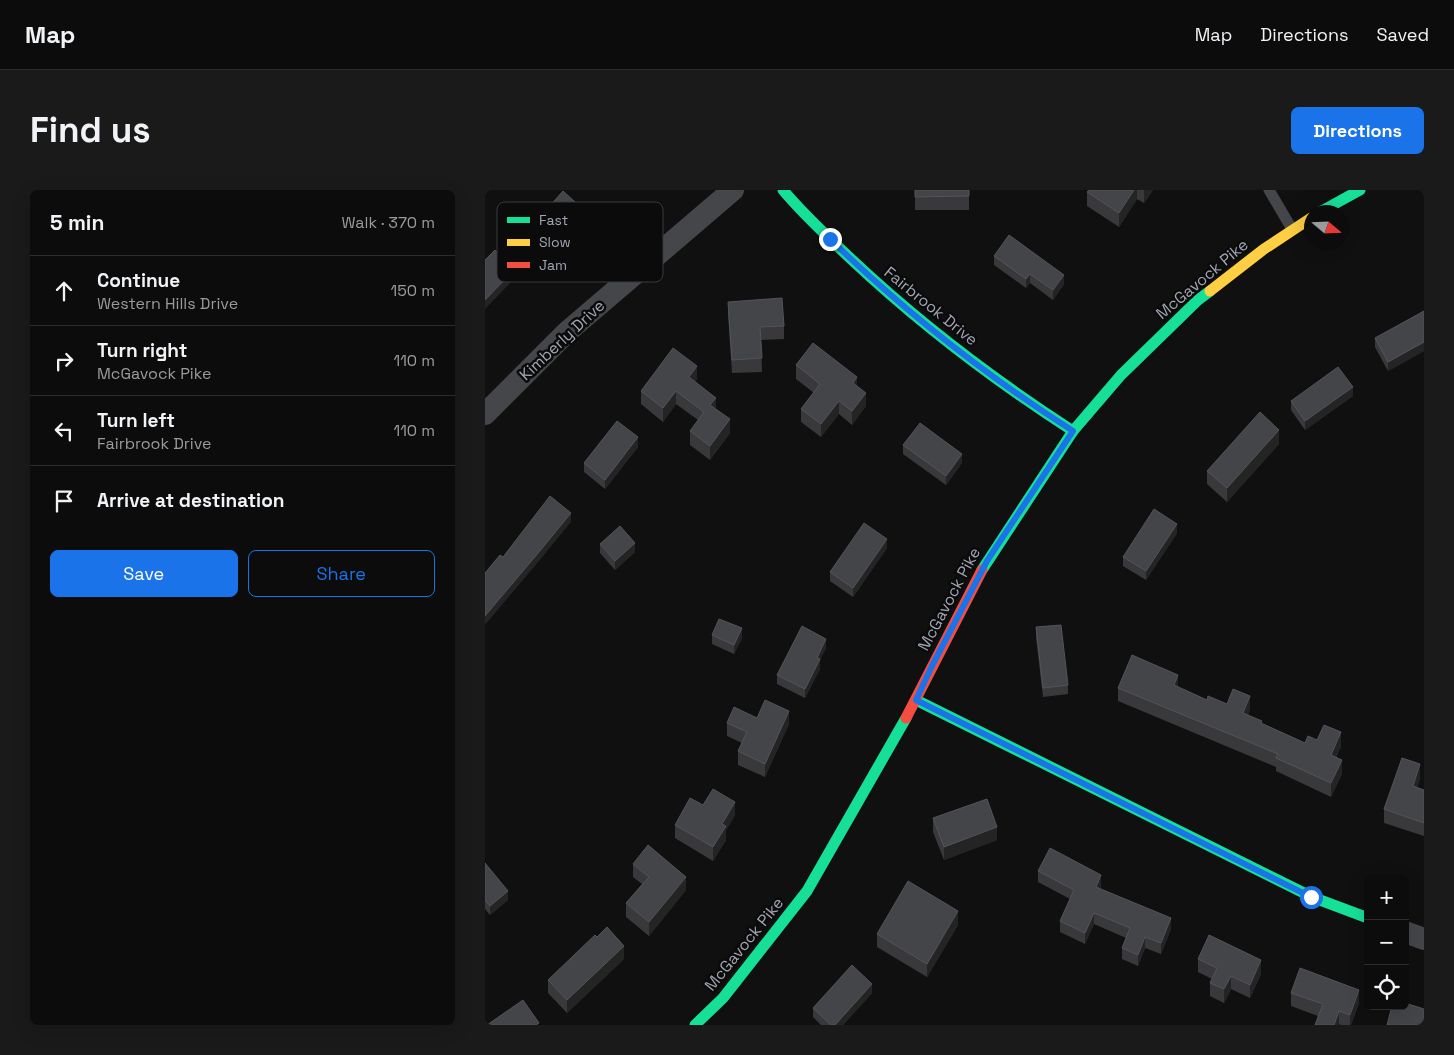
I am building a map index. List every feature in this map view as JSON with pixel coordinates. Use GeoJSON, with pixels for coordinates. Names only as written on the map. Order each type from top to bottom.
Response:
{"type":"FeatureCollection","features":[{"type":"Feature","properties":{"kind":"main road","name":"Fairbrook Drive"},"geometry":{"type":"LineString","coordinates":[[783,190],[862,270],[913,314],[993,377],[1073,431]]}},
{"type":"Feature","properties":{"kind":"main road"},"geometry":{"type":"LineString","coordinates":[[1333,205],[1360,190]]}},
{"type":"Feature","properties":{"kind":"main road","name":"McGavock Pike"},"geometry":{"type":"LineString","coordinates":[[695,1025],[723,998],[807,891],[916,700],[987,561],[1073,431],[1121,375],[1198,300],[1244,264],[1304,222]]}},
{"type":"Feature","properties":{"kind":"main road"},"geometry":{"type":"LineString","coordinates":[[916,700],[1311,897],[1364,917]]}},
{"type":"Feature","properties":{"kind":"street","name":"Kimberly Drive"},"geometry":{"type":"LineString","coordinates":[[663,250],[733,190]]}},
{"type":"Feature","properties":{"kind":"street","name":"Kimberly Drive"},"geometry":{"type":"LineString","coordinates":[[485,414],[567,332],[625,282]]}},
{"type":"Feature","properties":{"kind":"street"},"geometry":{"type":"LineString","coordinates":[[1409,933],[1424,939]]}},
{"type":"Feature","properties":{"kind":"lane"},"geometry":{"type":"LineString","coordinates":[[1269,190],[1293,229]]}},
{"type":"Feature","properties":{"kind":"building"},"geometry":{"type":"Polygon","coordinates":[[[915,190],[969,190],[969,196],[915,197],[915,190]]]}},
{"type":"Feature","properties":{"kind":"building"},"geometry":{"type":"Polygon","coordinates":[[[1089,190],[1134,190],[1119,213],[1087,192],[1089,190]]]}},
{"type":"Feature","properties":{"kind":"building"},"geometry":{"type":"Polygon","coordinates":[[[563,191],[575,202],[553,202],[563,191]]]}},
{"type":"Feature","properties":{"kind":"building"},"geometry":{"type":"Polygon","coordinates":[[[1009,235],[1064,275],[1053,290],[1030,274],[1026,279],[994,256],[1009,235]]]}},
{"type":"Feature","properties":{"kind":"building"},"geometry":{"type":"Polygon","coordinates":[[[495,250],[497,252],[497,282],[502,282],[485,300],[485,260],[495,250]]]}},
{"type":"Feature","properties":{"kind":"building"},"geometry":{"type":"Polygon","coordinates":[[[782,298],[784,326],[760,327],[762,358],[732,360],[728,302],[782,298]]]}},
{"type":"Feature","properties":{"kind":"building"},"geometry":{"type":"Polygon","coordinates":[[[1424,311],[1424,342],[1388,362],[1375,338],[1424,311]]]}},
{"type":"Feature","properties":{"kind":"building"},"geometry":{"type":"Polygon","coordinates":[[[813,343],[857,377],[853,383],[866,393],[852,411],[839,401],[821,424],[801,409],[820,384],[796,365],[813,343]]]}},
{"type":"Feature","properties":{"kind":"building"},"geometry":{"type":"Polygon","coordinates":[[[673,348],[697,366],[689,377],[716,398],[710,405],[730,419],[710,446],[690,431],[704,412],[676,391],[663,408],[641,391],[673,348]]]}},
{"type":"Feature","properties":{"kind":"building"},"geometry":{"type":"Polygon","coordinates":[[[1338,367],[1353,387],[1305,421],[1291,401],[1338,367]]]}},
{"type":"Feature","properties":{"kind":"building"},"geometry":{"type":"Polygon","coordinates":[[[1260,412],[1279,430],[1227,488],[1207,471],[1260,412]]]}},
{"type":"Feature","properties":{"kind":"building"},"geometry":{"type":"Polygon","coordinates":[[[617,421],[638,437],[605,480],[584,463],[617,421]]]}},
{"type":"Feature","properties":{"kind":"building"},"geometry":{"type":"Polygon","coordinates":[[[920,423],[962,454],[946,476],[903,445],[920,423]]]}},
{"type":"Feature","properties":{"kind":"building"},"geometry":{"type":"Polygon","coordinates":[[[550,496],[571,513],[485,616],[485,573],[500,555],[503,557],[550,496]]]}},
{"type":"Feature","properties":{"kind":"building"},"geometry":{"type":"Polygon","coordinates":[[[1154,509],[1177,524],[1146,571],[1123,557],[1154,509]]]}},
{"type":"Feature","properties":{"kind":"building"},"geometry":{"type":"Polygon","coordinates":[[[864,523],[887,539],[853,588],[830,572],[864,523]]]}},
{"type":"Feature","properties":{"kind":"building"},"geometry":{"type":"Polygon","coordinates":[[[620,526],[635,543],[615,561],[600,544],[620,526]]]}},
{"type":"Feature","properties":{"kind":"building"},"geometry":{"type":"Polygon","coordinates":[[[719,619],[742,628],[734,645],[712,635],[719,619]]]}},
{"type":"Feature","properties":{"kind":"building"},"geometry":{"type":"Polygon","coordinates":[[[1061,625],[1068,685],[1043,688],[1036,627],[1061,625]]]}},
{"type":"Feature","properties":{"kind":"building"},"geometry":{"type":"Polygon","coordinates":[[[802,626],[826,639],[817,658],[820,659],[805,689],[777,675],[802,626]]]}},
{"type":"Feature","properties":{"kind":"building"},"geometry":{"type":"Polygon","coordinates":[[[1132,655],[1178,675],[1174,685],[1207,700],[1208,696],[1227,704],[1233,689],[1250,696],[1243,713],[1305,743],[1308,736],[1317,740],[1324,725],[1341,732],[1331,755],[1342,760],[1331,783],[1276,758],[1278,754],[1118,688],[1132,655]]]}},
{"type":"Feature","properties":{"kind":"building"},"geometry":{"type":"Polygon","coordinates":[[[765,700],[789,711],[765,764],[738,751],[747,732],[727,723],[734,707],[757,718],[765,700]]]}},
{"type":"Feature","properties":{"kind":"building"},"geometry":{"type":"Polygon","coordinates":[[[1402,758],[1420,764],[1413,786],[1424,790],[1424,823],[1384,809],[1402,758]]]}},
{"type":"Feature","properties":{"kind":"building"},"geometry":{"type":"Polygon","coordinates":[[[713,789],[735,802],[722,824],[726,826],[713,847],[675,825],[690,798],[703,805],[713,789]]]}},
{"type":"Feature","properties":{"kind":"building"},"geometry":{"type":"Polygon","coordinates":[[[987,799],[997,827],[944,847],[933,818],[987,799]]]}},
{"type":"Feature","properties":{"kind":"building"},"geometry":{"type":"Polygon","coordinates":[[[648,845],[686,877],[649,922],[626,903],[649,877],[633,864],[648,845]]]}},
{"type":"Feature","properties":{"kind":"building"},"geometry":{"type":"Polygon","coordinates":[[[1050,848],[1101,875],[1096,887],[1171,918],[1161,943],[1145,937],[1138,955],[1122,948],[1130,928],[1094,913],[1085,933],[1060,921],[1074,890],[1038,871],[1050,848]]]}},
{"type":"Feature","properties":{"kind":"building"},"geometry":{"type":"Polygon","coordinates":[[[485,863],[508,891],[490,906],[485,900],[485,863]]]}},
{"type":"Feature","properties":{"kind":"building"},"geometry":{"type":"Polygon","coordinates":[[[908,881],[958,911],[927,964],[877,934],[908,881]]]}},
{"type":"Feature","properties":{"kind":"building"},"geometry":{"type":"Polygon","coordinates":[[[607,927],[624,946],[567,1000],[548,980],[595,935],[597,937],[607,927]]]}},
{"type":"Feature","properties":{"kind":"building"},"geometry":{"type":"Polygon","coordinates":[[[1209,935],[1261,960],[1250,985],[1231,976],[1224,989],[1210,983],[1217,968],[1198,959],[1209,935]]]}},
{"type":"Feature","properties":{"kind":"building"},"geometry":{"type":"Polygon","coordinates":[[[852,965],[872,984],[835,1025],[831,1025],[813,1008],[852,965]]]}},
{"type":"Feature","properties":{"kind":"building"},"geometry":{"type":"Polygon","coordinates":[[[1300,968],[1359,990],[1350,1015],[1339,1011],[1334,1025],[1315,1025],[1323,1004],[1291,993],[1300,968]]]}},
{"type":"Feature","properties":{"kind":"building"},"geometry":{"type":"Polygon","coordinates":[[[523,1000],[539,1023],[536,1025],[487,1025],[523,1000]]]}},
{"type":"Feature","properties":{"kind":"building"},"geometry":{"type":"Polygon","coordinates":[[[1409,1004],[1424,1009],[1424,1025],[1387,1025],[1391,1010],[1409,1010],[1409,1004]]]}},
{"type":"Feature","properties":{"kind":"traffic: fast"},"geometry":{"type":"LineString","coordinates":[[783,190],[824,233],[876,282],[930,328],[1015,392],[1073,431]]}},
{"type":"Feature","properties":{"kind":"traffic: fast"},"geometry":{"type":"LineString","coordinates":[[1333,205],[1360,190]]}},
{"type":"Feature","properties":{"kind":"traffic: fast"},"geometry":{"type":"LineString","coordinates":[[982,570],[1073,431],[1121,375],[1198,300],[1210,291]]}},
{"type":"Feature","properties":{"kind":"traffic: fast"},"geometry":{"type":"LineString","coordinates":[[916,700],[1312,897],[1364,916]]}},
{"type":"Feature","properties":{"kind":"traffic: fast"},"geometry":{"type":"LineString","coordinates":[[695,1025],[723,998],[807,891],[906,718]]}},
{"type":"Feature","properties":{"kind":"traffic: slow"},"geometry":{"type":"LineString","coordinates":[[1210,291],[1264,249],[1304,223]]}},
{"type":"Feature","properties":{"kind":"traffic: jam"},"geometry":{"type":"LineString","coordinates":[[906,718],[982,570]]}},
{"type":"Feature","properties":{"kind":"route"},"geometry":{"type":"LineString","coordinates":[[830,239],[862,270],[953,346],[1035,407],[1073,431],[987,561],[916,700],[1311,897]]}}]}
